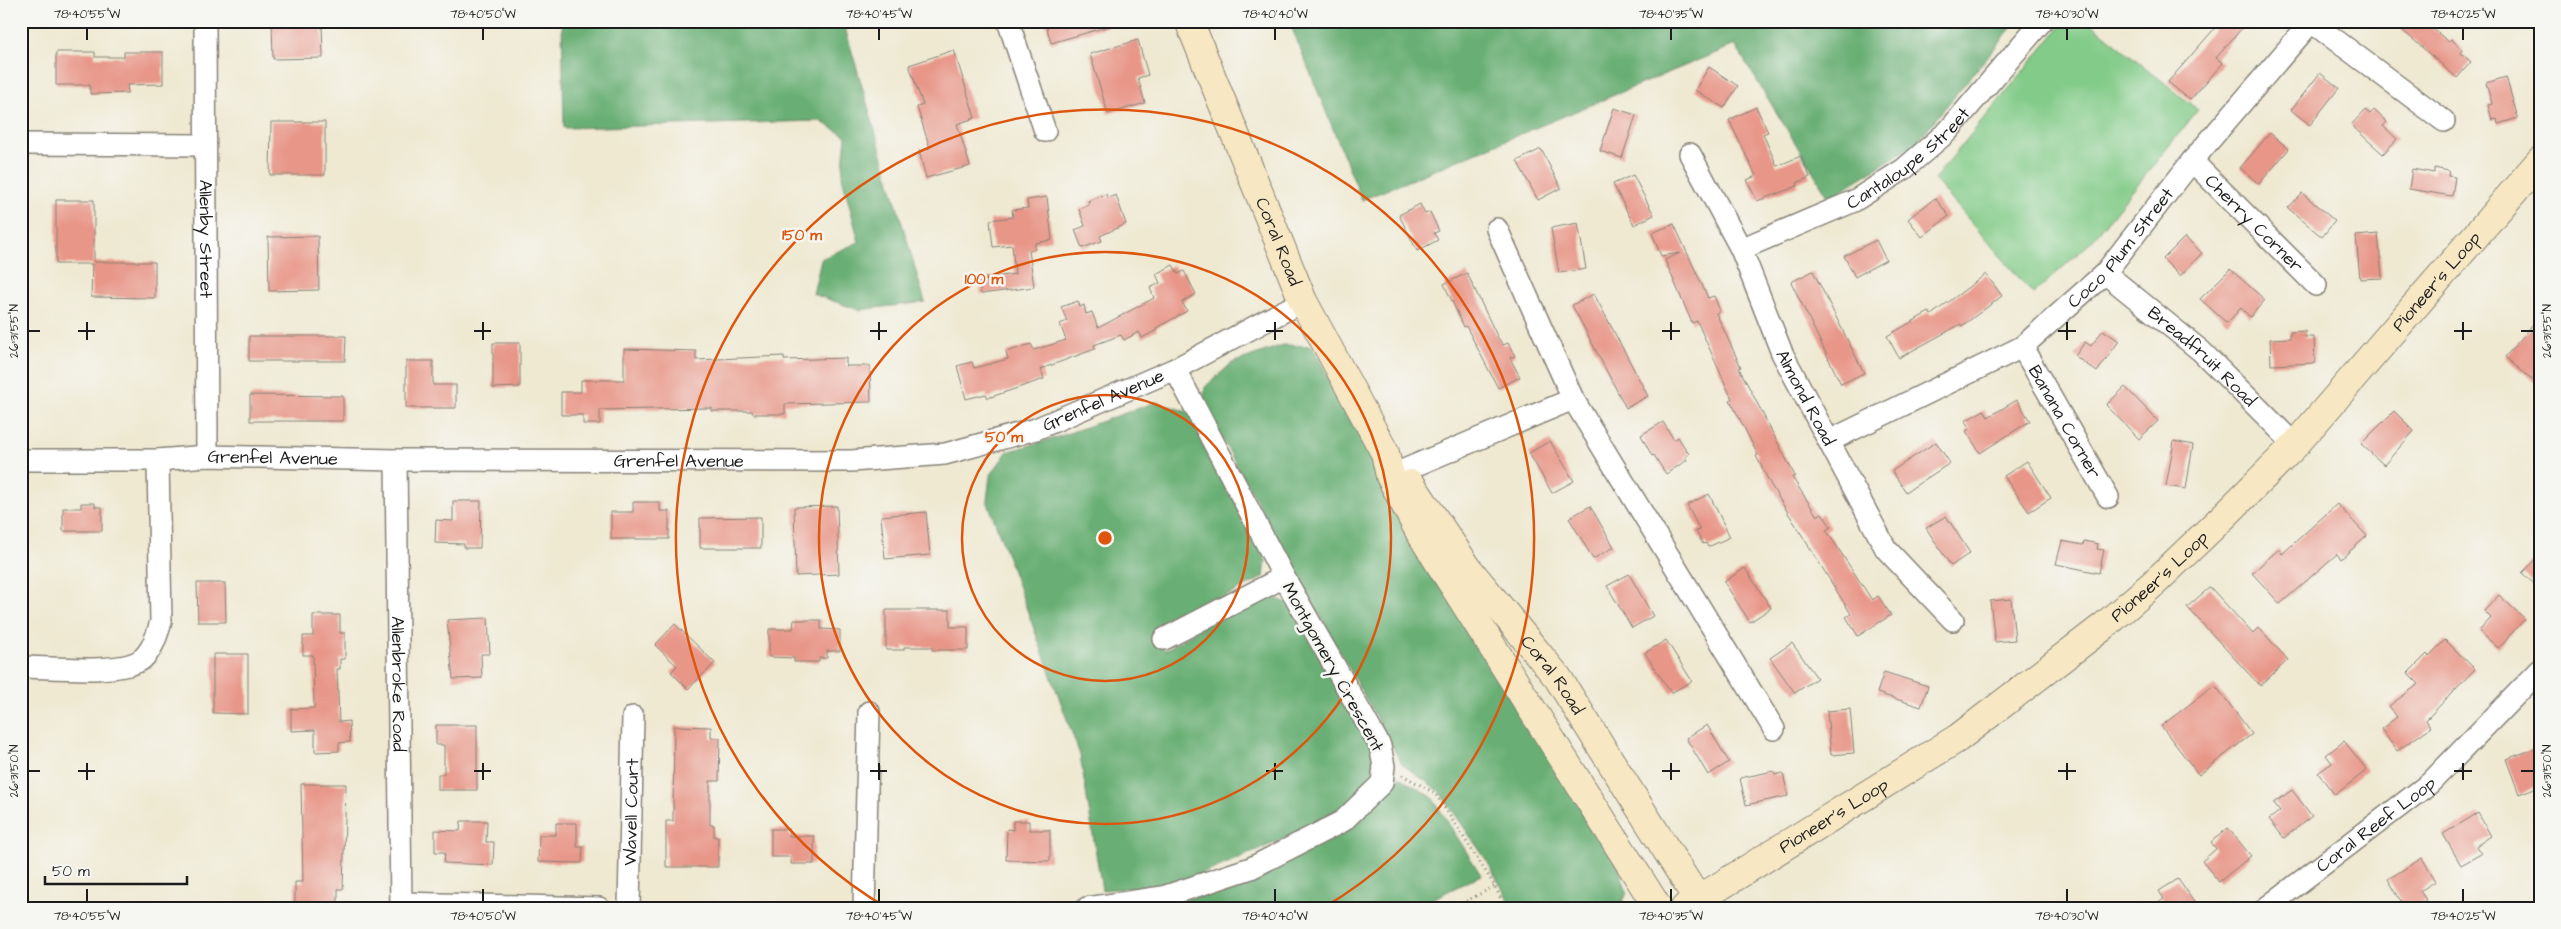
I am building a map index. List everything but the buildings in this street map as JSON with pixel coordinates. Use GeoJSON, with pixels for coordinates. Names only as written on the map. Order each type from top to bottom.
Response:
{"type":"FeatureCollection","features":[{"type":"Feature","properties":{"kind":"main road","name":"Coral Road"},"geometry":{"type":"LineString","coordinates":[[1188,21],[1304,301],[1392,466],[1419,532],[1658,908]]}},
{"type":"Feature","properties":{"kind":"main road","name":"Pioneer's Loop"},"geometry":{"type":"LineString","coordinates":[[1695,905],[1958,738],[2032,683],[2104,626],[2154,583],[2295,445],[2540,161]]}},
{"type":"Feature","properties":{"kind":"main road","name":"Coral Road"},"geometry":{"type":"LineString","coordinates":[[1392,466],[1470,570],[1558,678],[1695,905]]}},
{"type":"Feature","properties":{"kind":"street","name":"Allenby Street"},"geometry":{"type":"LineString","coordinates":[[205,21],[204,145],[207,456]]}},
{"type":"Feature","properties":{"kind":"street"},"geometry":{"type":"LineString","coordinates":[[1008,21],[1044,131]]}},
{"type":"Feature","properties":{"kind":"street","name":"Cantaloupe Street"},"geometry":{"type":"LineString","coordinates":[[1741,249],[1854,201],[1904,170],[1948,131],[2042,21]]}},
{"type":"Feature","properties":{"kind":"street"},"geometry":{"type":"LineString","coordinates":[[2310,22],[2444,121]]}},
{"type":"Feature","properties":{"kind":"street","name":"Coco Plum Street"},"geometry":{"type":"LineString","coordinates":[[1829,441],[2022,347],[2105,273],[2192,161],[2310,22]]}},
{"type":"Feature","properties":{"kind":"street"},"geometry":{"type":"LineString","coordinates":[[21,144],[204,145]]}},
{"type":"Feature","properties":{"kind":"street","name":"Almond Road"},"geometry":{"type":"LineString","coordinates":[[1690,154],[1741,249],[1773,333],[1886,549],[1953,620]]}},
{"type":"Feature","properties":{"kind":"street","name":"Cherry Corner"},"geometry":{"type":"LineString","coordinates":[[2192,161],[2316,285]]}},
{"type":"Feature","properties":{"kind":"street"},"geometry":{"type":"LineString","coordinates":[[1496,229],[1573,399],[1774,729]]}},
{"type":"Feature","properties":{"kind":"street","name":"Breadfruit Road"},"geometry":{"type":"LineString","coordinates":[[2105,273],[2202,351],[2295,445]]}},
{"type":"Feature","properties":{"kind":"street","name":"Grenfel Avenue"},"geometry":{"type":"LineString","coordinates":[[21,460],[158,460],[207,456],[396,460],[851,461],[945,454],[1036,429],[1175,369],[1304,301]]}},
{"type":"Feature","properties":{"kind":"street","name":"Banana Corner"},"geometry":{"type":"LineString","coordinates":[[2022,347],[2108,497]]}},
{"type":"Feature","properties":{"kind":"street","name":"Montgomery Crescent"},"geometry":{"type":"LineString","coordinates":[[1086,908],[1163,897],[1251,868],[1342,821],[1382,783],[1384,766],[1380,746],[1284,577],[1175,369]]}},
{"type":"Feature","properties":{"kind":"street"},"geometry":{"type":"LineString","coordinates":[[1392,466],[1573,399]]}},
{"type":"Feature","properties":{"kind":"street"},"geometry":{"type":"LineString","coordinates":[[21,667],[120,668],[142,659],[154,644],[161,622],[158,460]]}},
{"type":"Feature","properties":{"kind":"street","name":"Allenbroke Road"},"geometry":{"type":"LineString","coordinates":[[396,460],[402,906]]}},
{"type":"Feature","properties":{"kind":"street"},"geometry":{"type":"LineString","coordinates":[[1164,639],[1284,577]]}},
{"type":"Feature","properties":{"kind":"street","name":"Coral Reef Loop"},"geometry":{"type":"LineString","coordinates":[[2266,908],[2430,783],[2538,676]]}},
{"type":"Feature","properties":{"kind":"street"},"geometry":{"type":"LineString","coordinates":[[864,908],[869,712]]}},
{"type":"Feature","properties":{"kind":"street","name":"Wavell Court"},"geometry":{"type":"LineString","coordinates":[[628,908],[633,717]]}},
{"type":"Feature","properties":{"kind":"street"},"geometry":{"type":"LineString","coordinates":[[402,906],[599,908]]}},
{"type":"Feature","properties":{"kind":"path"},"geometry":{"type":"LineString","coordinates":[[1384,766],[1435,793],[1495,886],[1505,908]]}},
{"type":"Feature","properties":{"kind":"path"},"geometry":{"type":"LineString","coordinates":[[1453,908],[1495,886]]}},
{"type":"Feature","properties":{"kind":"green space"},"geometry":{"type":"Polygon","coordinates":[[[562,21],[843,21],[925,302],[859,310],[813,294],[821,259],[859,242],[842,177],[846,136],[820,121],[564,128],[562,21]]]}},
{"type":"Feature","properties":{"kind":"green space"},"geometry":{"type":"Polygon","coordinates":[[[1289,21],[2017,21],[1915,144],[1829,198],[1735,45],[1362,200],[1289,21]]]}},
{"type":"Feature","properties":{"kind":"green space"},"geometry":{"type":"Polygon","coordinates":[[[2065,21],[2088,21],[2198,110],[2091,242],[2033,294],[1934,179],[2065,21]]]}},
{"type":"Feature","properties":{"kind":"green space"},"geometry":{"type":"Polygon","coordinates":[[[1283,345],[1312,346],[1383,480],[1617,862],[1627,892],[1621,908],[1513,908],[1487,861],[1439,791],[1402,764],[1203,404],[1205,387],[1232,363],[1283,345]]]}},
{"type":"Feature","properties":{"kind":"green space"},"geometry":{"type":"Polygon","coordinates":[[[1156,402],[1191,413],[1266,561],[1264,577],[1168,626],[1156,644],[1166,650],[1209,622],[1268,596],[1294,605],[1377,747],[1376,773],[1335,817],[1174,886],[1102,890],[1080,755],[987,500],[990,476],[1007,452],[1055,438],[1156,402]]]}},
{"type":"Feature","properties":{"kind":"green space"},"geometry":{"type":"Polygon","coordinates":[[[1399,777],[1432,797],[1481,875],[1414,908],[1154,908],[1248,882],[1346,825],[1388,792],[1399,777]]]}}]}
